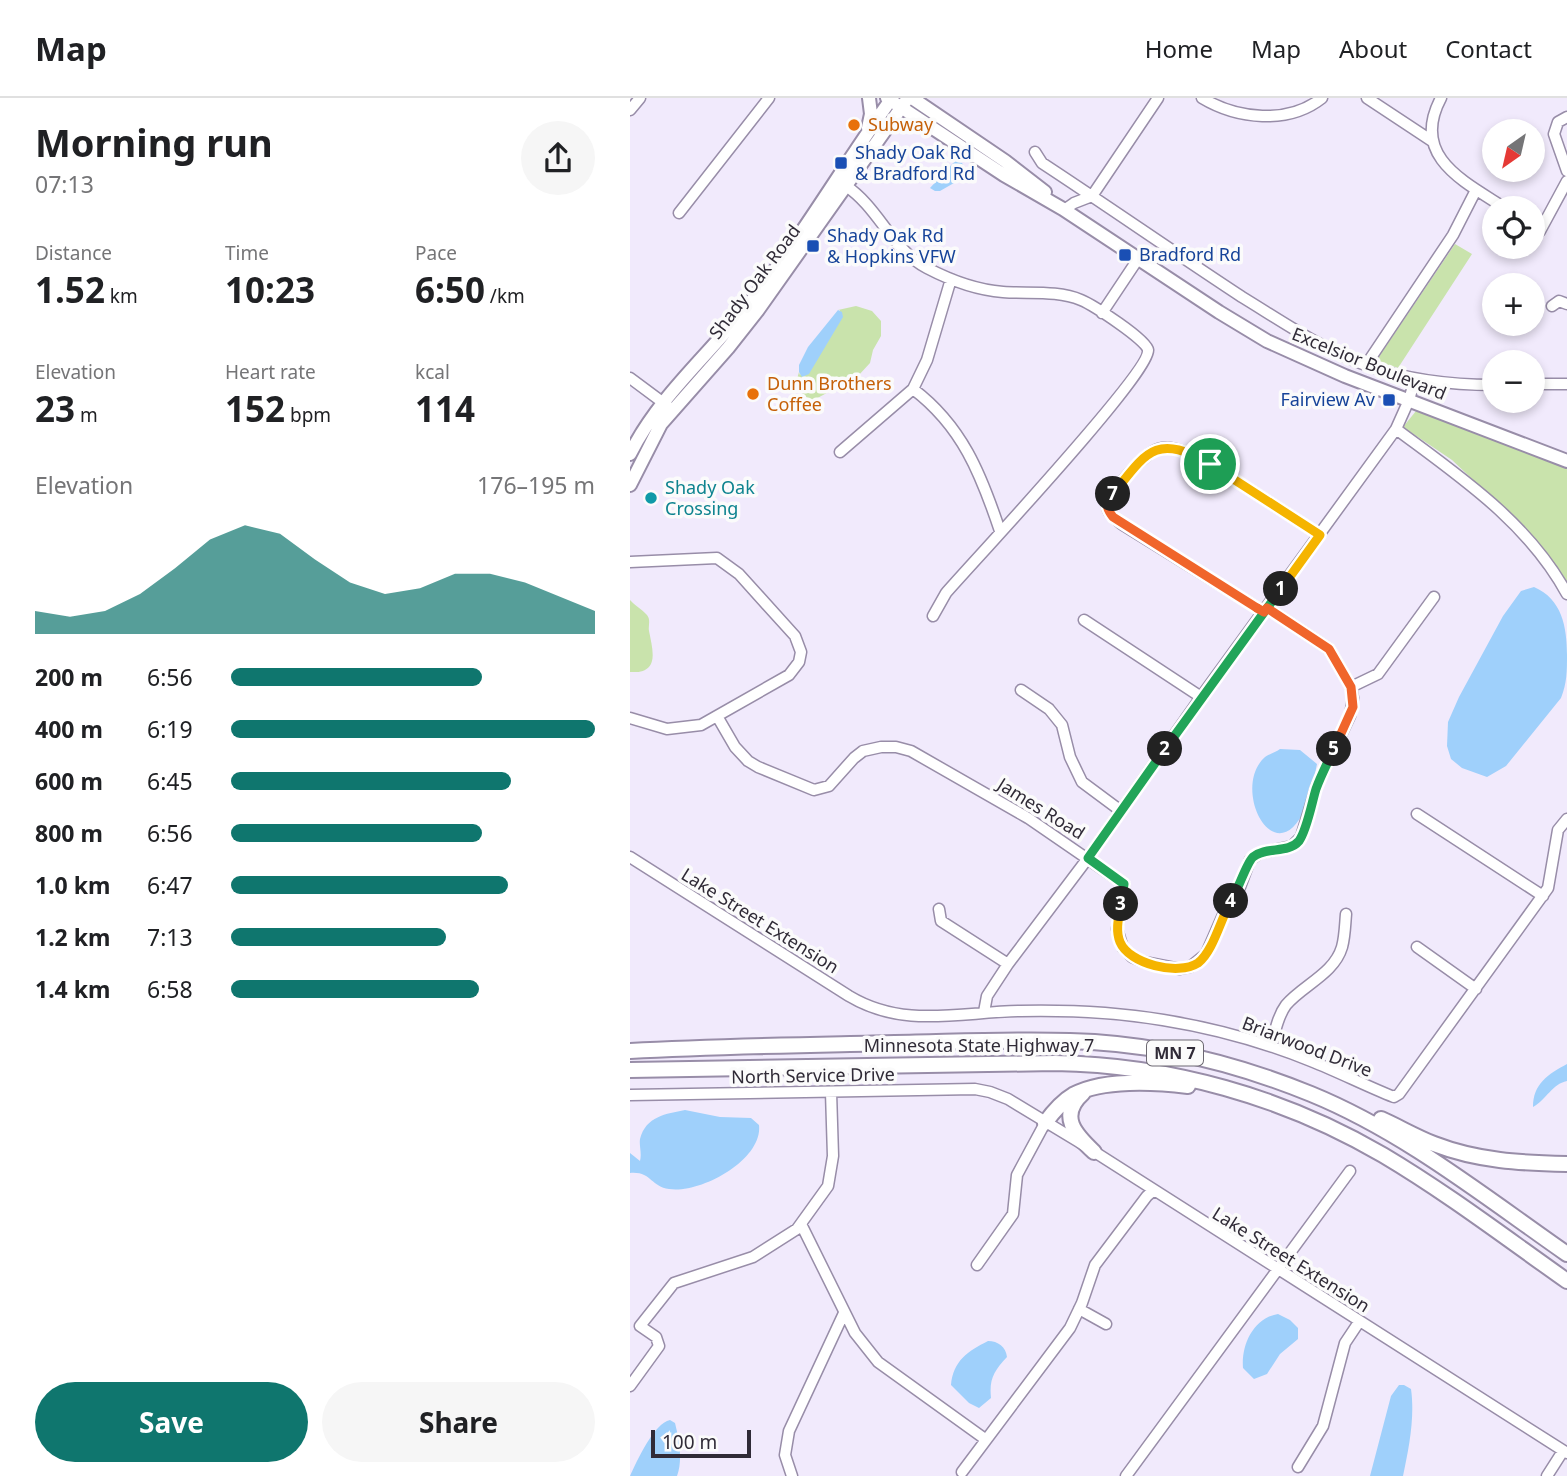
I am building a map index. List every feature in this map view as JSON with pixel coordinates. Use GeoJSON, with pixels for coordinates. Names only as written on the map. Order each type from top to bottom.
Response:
{"type":"FeatureCollection","features":[{"type":"Feature","properties":{"kind":"highway","name":"Minnesota State Highway 7"},"geometry":{"type":"LineString","coordinates":[[630,1051],[793,1045],[1071,1041],[1166,1051],[1270,1078],[1327,1101],[1390,1133],[1567,1254]]}},
{"type":"Feature","properties":{"kind":"highway","name":"Minnesota State Highway 7"},"geometry":{"type":"LineString","coordinates":[[630,1070],[1081,1063],[1167,1074],[1223,1087],[1311,1118],[1383,1155],[1567,1281]]}},
{"type":"Feature","properties":{"kind":"highway"},"geometry":{"type":"LineString","coordinates":[[1270,1078],[1330,1096],[1433,1144],[1461,1153],[1504,1162],[1567,1164]]}},
{"type":"Feature","properties":{"kind":"highway"},"geometry":{"type":"LineString","coordinates":[[1045,1123],[1063,1102],[1076,1094],[1088,1090],[1148,1083],[1204,1087],[1262,1100]]}},
{"type":"Feature","properties":{"kind":"highway"},"geometry":{"type":"LineString","coordinates":[[1088,1090],[1074,1103],[1071,1120],[1074,1131],[1094,1152]]}},
{"type":"Feature","properties":{"kind":"main road"},"geometry":{"type":"LineString","coordinates":[[867,132],[871,114],[869,98]]}},
{"type":"Feature","properties":{"kind":"main road"},"geometry":{"type":"LineString","coordinates":[[929,98],[939,110],[979,136],[1005,161]]}},
{"type":"Feature","properties":{"kind":"main road","name":"Shady Oak Road"},"geometry":{"type":"LineString","coordinates":[[630,485],[668,406],[772,274],[867,132],[898,100]]}},
{"type":"Feature","properties":{"kind":"main road","name":"Shady Oak Road"},"geometry":{"type":"LineString","coordinates":[[630,454],[648,421],[668,406],[752,317],[881,137],[898,100]]}},
{"type":"Feature","properties":{"kind":"main road","name":"Excelsior Boulevard"},"geometry":{"type":"LineString","coordinates":[[898,100],[1005,161],[1058,202],[1063,210]]}},
{"type":"Feature","properties":{"kind":"main road","name":"Excelsior Boulevard"},"geometry":{"type":"LineString","coordinates":[[898,100],[933,128],[1014,181],[1267,341],[1327,369],[1567,461]]}},
{"type":"Feature","properties":{"kind":"main road"},"geometry":{"type":"LineString","coordinates":[[881,137],[891,127],[905,122],[933,128]]}},
{"type":"Feature","properties":{"kind":"street"},"geometry":{"type":"LineString","coordinates":[[630,110],[640,98]]}},
{"type":"Feature","properties":{"kind":"street"},"geometry":{"type":"LineString","coordinates":[[679,214],[769,98]]}},
{"type":"Feature","properties":{"kind":"street"},"geometry":{"type":"LineString","coordinates":[[1063,210],[1092,196],[1158,98]]}},
{"type":"Feature","properties":{"kind":"street"},"geometry":{"type":"LineString","coordinates":[[1202,98],[1238,113],[1272,116],[1302,111],[1322,98]]}},
{"type":"Feature","properties":{"kind":"street"},"geometry":{"type":"LineString","coordinates":[[1367,98],[1432,141]]}},
{"type":"Feature","properties":{"kind":"street"},"geometry":{"type":"LineString","coordinates":[[1441,98],[1433,118],[1432,141],[1441,161],[1485,196]]}},
{"type":"Feature","properties":{"kind":"street"},"geometry":{"type":"LineString","coordinates":[[1567,117],[1558,122],[1553,134],[1567,171]]}},
{"type":"Feature","properties":{"kind":"street"},"geometry":{"type":"LineString","coordinates":[[1035,152],[1042,163],[1297,331],[1333,351],[1366,365],[1415,379],[1482,384]]}},
{"type":"Feature","properties":{"kind":"street"},"geometry":{"type":"LineString","coordinates":[[1545,222],[1567,181]]}},
{"type":"Feature","properties":{"kind":"street"},"geometry":{"type":"LineString","coordinates":[[846,186],[864,201],[911,258],[951,279],[993,291],[1066,296],[1083,301],[1146,344],[1149,351],[1147,358],[1113,405],[946,593],[933,617]]}},
{"type":"Feature","properties":{"kind":"street"},"geometry":{"type":"LineString","coordinates":[[1366,365],[1453,235],[1476,190]]}},
{"type":"Feature","properties":{"kind":"street"},"geometry":{"type":"LineString","coordinates":[[1102,313],[1138,259]]}},
{"type":"Feature","properties":{"kind":"street"},"geometry":{"type":"LineString","coordinates":[[840,452],[913,388],[927,360],[951,279]]}},
{"type":"Feature","properties":{"kind":"street"},"geometry":{"type":"LineString","coordinates":[[1552,306],[1559,300],[1567,304]]}},
{"type":"Feature","properties":{"kind":"street"},"geometry":{"type":"LineString","coordinates":[[630,378],[668,406]]}},
{"type":"Feature","properties":{"kind":"street"},"geometry":{"type":"LineString","coordinates":[[984,1012],[987,996],[1008,964],[1088,858],[1395,429],[1409,400],[1415,379]]}},
{"type":"Feature","properties":{"kind":"street"},"geometry":{"type":"LineString","coordinates":[[1545,384],[1567,384]]}},
{"type":"Feature","properties":{"kind":"street"},"geometry":{"type":"LineString","coordinates":[[913,388],[937,409],[955,430],[985,488],[1000,531]]}},
{"type":"Feature","properties":{"kind":"street"},"geometry":{"type":"LineString","coordinates":[[1395,429],[1481,493],[1514,523],[1567,594]]}},
{"type":"Feature","properties":{"kind":"street"},"geometry":{"type":"LineString","coordinates":[[1320,535],[1210,464],[1183,452],[1163,447],[1154,450],[1126,478],[1106,504],[1107,510],[1123,524],[1329,649],[1351,687],[1378,674],[1434,597]]}},
{"type":"Feature","properties":{"kind":"street"},"geometry":{"type":"LineString","coordinates":[[630,562],[717,558],[739,574],[795,636],[801,652],[799,662],[789,675],[701,725],[678,730],[630,718]]}},
{"type":"Feature","properties":{"kind":"street"},"geometry":{"type":"LineString","coordinates":[[1084,621],[1201,697]]}},
{"type":"Feature","properties":{"kind":"street","name":"James Road"},"geometry":{"type":"LineString","coordinates":[[718,716],[735,747],[748,761],[814,790],[829,786],[863,751],[881,747],[911,751],[994,798],[1124,884],[1117,929],[1120,942],[1127,952],[1143,962],[1180,969],[1199,962],[1211,945],[1223,915],[1240,887],[1250,860],[1260,853],[1292,846],[1301,837],[1317,785],[1353,707],[1351,687]]}},
{"type":"Feature","properties":{"kind":"street"},"geometry":{"type":"LineString","coordinates":[[1021,690],[1049,709],[1062,725],[1072,766],[1082,782],[1121,811]]}},
{"type":"Feature","properties":{"kind":"street"},"geometry":{"type":"LineString","coordinates":[[1417,814],[1543,896]]}},
{"type":"Feature","properties":{"kind":"street","name":"Briarwood Drive"},"geometry":{"type":"LineString","coordinates":[[876,1009],[903,1016],[1072,1010],[1117,1013],[1210,1029],[1271,1046],[1397,1097],[1543,896],[1551,881],[1558,830],[1567,819]]}},
{"type":"Feature","properties":{"kind":"street","name":"Lake Street Extension"},"geometry":{"type":"LineString","coordinates":[[630,856],[849,996],[876,1009]]}},
{"type":"Feature","properties":{"kind":"street"},"geometry":{"type":"LineString","coordinates":[[939,909],[941,921],[1008,964]]}},
{"type":"Feature","properties":{"kind":"street"},"geometry":{"type":"LineString","coordinates":[[1271,1046],[1278,1020],[1286,1005],[1326,971],[1337,957],[1341,949],[1346,914]]}},
{"type":"Feature","properties":{"kind":"street"},"geometry":{"type":"LineString","coordinates":[[1417,947],[1476,989]]}},
{"type":"Feature","properties":{"kind":"street","name":"North Service Drive"},"geometry":{"type":"LineString","coordinates":[[630,1095],[975,1089],[997,1094]]}},
{"type":"Feature","properties":{"kind":"street"},"geometry":{"type":"LineString","coordinates":[[630,1387],[659,1346],[656,1337],[640,1326],[674,1283],[753,1257],[782,1240],[801,1224],[828,1186],[834,1156],[831,1092]]}},
{"type":"Feature","properties":{"kind":"street","name":"Lake Street Extension"},"geometry":{"type":"LineString","coordinates":[[997,1094],[1094,1152],[1565,1452]]}},
{"type":"Feature","properties":{"kind":"street"},"geometry":{"type":"LineString","coordinates":[[977,1265],[1013,1213],[1017,1175],[1045,1123]]}},
{"type":"Feature","properties":{"kind":"street"},"geometry":{"type":"LineString","coordinates":[[1126,1476],[1350,1171]]}},
{"type":"Feature","properties":{"kind":"street"},"geometry":{"type":"LineString","coordinates":[[962,1472],[1070,1328],[1102,1254],[1153,1191]]}},
{"type":"Feature","properties":{"kind":"street"},"geometry":{"type":"LineString","coordinates":[[801,1224],[855,1333],[878,1362],[985,1439]]}},
{"type":"Feature","properties":{"kind":"street"},"geometry":{"type":"LineString","coordinates":[[1080,1309],[1106,1324]]}},
{"type":"Feature","properties":{"kind":"street"},"geometry":{"type":"LineString","coordinates":[[792,1476],[785,1455],[789,1431],[844,1312]]}},
{"type":"Feature","properties":{"kind":"street"},"geometry":{"type":"LineString","coordinates":[[1298,1467],[1323,1426],[1345,1343],[1359,1322]]}},
{"type":"Feature","properties":{"kind":"street"},"geometry":{"type":"LineString","coordinates":[[1547,1476],[1565,1452]]}},
{"type":"Feature","properties":{"kind":"green space"},"geometry":{"type":"Polygon","coordinates":[[[1455,244],[1472,254],[1398,368],[1376,361],[1455,244]]]}},
{"type":"Feature","properties":{"kind":"green space"},"geometry":{"type":"Polygon","coordinates":[[[856,306],[872,311],[881,321],[881,336],[873,350],[870,363],[858,376],[812,401],[794,389],[799,372],[800,375],[838,310],[856,306]]]}},
{"type":"Feature","properties":{"kind":"green space"},"geometry":{"type":"Polygon","coordinates":[[[1416,411],[1567,468],[1567,588],[1508,513],[1452,460],[1403,427],[1416,411]]]}},
{"type":"Feature","properties":{"kind":"green space"},"geometry":{"type":"Polygon","coordinates":[[[630,600],[649,619],[652,660],[646,669],[640,672],[630,672],[630,600]]]}},
{"type":"Feature","properties":{"kind":"water"},"geometry":{"type":"Polygon","coordinates":[[[955,161],[962,163],[965,168],[961,179],[940,191],[930,188],[955,161]]]}},
{"type":"Feature","properties":{"kind":"water"},"geometry":{"type":"Polygon","coordinates":[[[838,310],[843,317],[809,374],[802,377],[799,365],[808,347],[838,310]]]}},
{"type":"Feature","properties":{"kind":"water"},"geometry":{"type":"Polygon","coordinates":[[[1534,587],[1557,606],[1564,624],[1567,672],[1564,687],[1561,698],[1506,766],[1487,777],[1462,768],[1451,759],[1447,746],[1448,722],[1503,616],[1521,591],[1534,587]]]}},
{"type":"Feature","properties":{"kind":"water"},"geometry":{"type":"Polygon","coordinates":[[[1280,749],[1300,750],[1317,764],[1306,807],[1294,826],[1282,833],[1270,830],[1261,820],[1254,805],[1252,788],[1255,771],[1265,757],[1280,749]]]}},
{"type":"Feature","properties":{"kind":"water"},"geometry":{"type":"Polygon","coordinates":[[[1567,1064],[1567,1081],[1557,1085],[1533,1107],[1539,1086],[1567,1064]]]}},
{"type":"Feature","properties":{"kind":"water"},"geometry":{"type":"Polygon","coordinates":[[[685,1110],[720,1117],[751,1118],[759,1125],[758,1138],[740,1162],[727,1172],[697,1186],[682,1189],[663,1188],[642,1174],[630,1173],[630,1153],[640,1161],[640,1139],[647,1125],[658,1117],[685,1110]]]}},
{"type":"Feature","properties":{"kind":"water"},"geometry":{"type":"Polygon","coordinates":[[[1278,1314],[1298,1328],[1298,1339],[1280,1354],[1267,1374],[1254,1379],[1243,1368],[1247,1341],[1262,1321],[1278,1314]]]}},
{"type":"Feature","properties":{"kind":"water"},"geometry":{"type":"Polygon","coordinates":[[[988,1341],[1001,1345],[1007,1357],[993,1376],[991,1398],[979,1408],[969,1403],[951,1385],[952,1377],[963,1358],[988,1341]]]}},
{"type":"Feature","properties":{"kind":"water"},"geometry":{"type":"Polygon","coordinates":[[[1399,1385],[1411,1389],[1412,1400],[1411,1432],[1403,1476],[1370,1476],[1391,1396],[1399,1385]]]}},
{"type":"Feature","properties":{"kind":"water"},"geometry":{"type":"Polygon","coordinates":[[[670,1420],[675,1423],[679,1443],[680,1463],[677,1476],[630,1476],[652,1435],[670,1420]]]}},
{"type":"Feature","properties":{"kind":"place","name":"Subway"},"geometry":{"type":"Point","coordinates":[854,125]}},
{"type":"Feature","properties":{"kind":"place","name":"Shady Oak Rd & Bradford Rd"},"geometry":{"type":"Point","coordinates":[841,163]}},
{"type":"Feature","properties":{"kind":"place","name":"Shady Oak Rd & Hopkins VFW"},"geometry":{"type":"Point","coordinates":[813,246]}},
{"type":"Feature","properties":{"kind":"place","name":"Bradford Rd"},"geometry":{"type":"Point","coordinates":[1125,255]}},
{"type":"Feature","properties":{"kind":"place","name":"Dunn Brothers Coffee"},"geometry":{"type":"Point","coordinates":[753,394]}},
{"type":"Feature","properties":{"kind":"place","name":"Fairview Av"},"geometry":{"type":"Point","coordinates":[1389,400]}},
{"type":"Feature","properties":{"kind":"place","name":"Shady Oak Crossing"},"geometry":{"type":"Point","coordinates":[651,498]}},
{"type":"Feature","properties":{"kind":"route"},"geometry":{"type":"LineString","coordinates":[[1210,464],[1198,457],[1163,447],[1154,450],[1110,498],[1106,504],[1107,510],[1123,524],[1264,612],[1267,608],[1329,649],[1351,687],[1353,707],[1317,785],[1301,837],[1292,846],[1260,853],[1250,860],[1240,887],[1223,915],[1206,954],[1199,962],[1180,969],[1137,960],[1123,948],[1117,929],[1124,884],[1088,858],[1206,690],[1267,608],[1320,535],[1210,464]]}}]}
